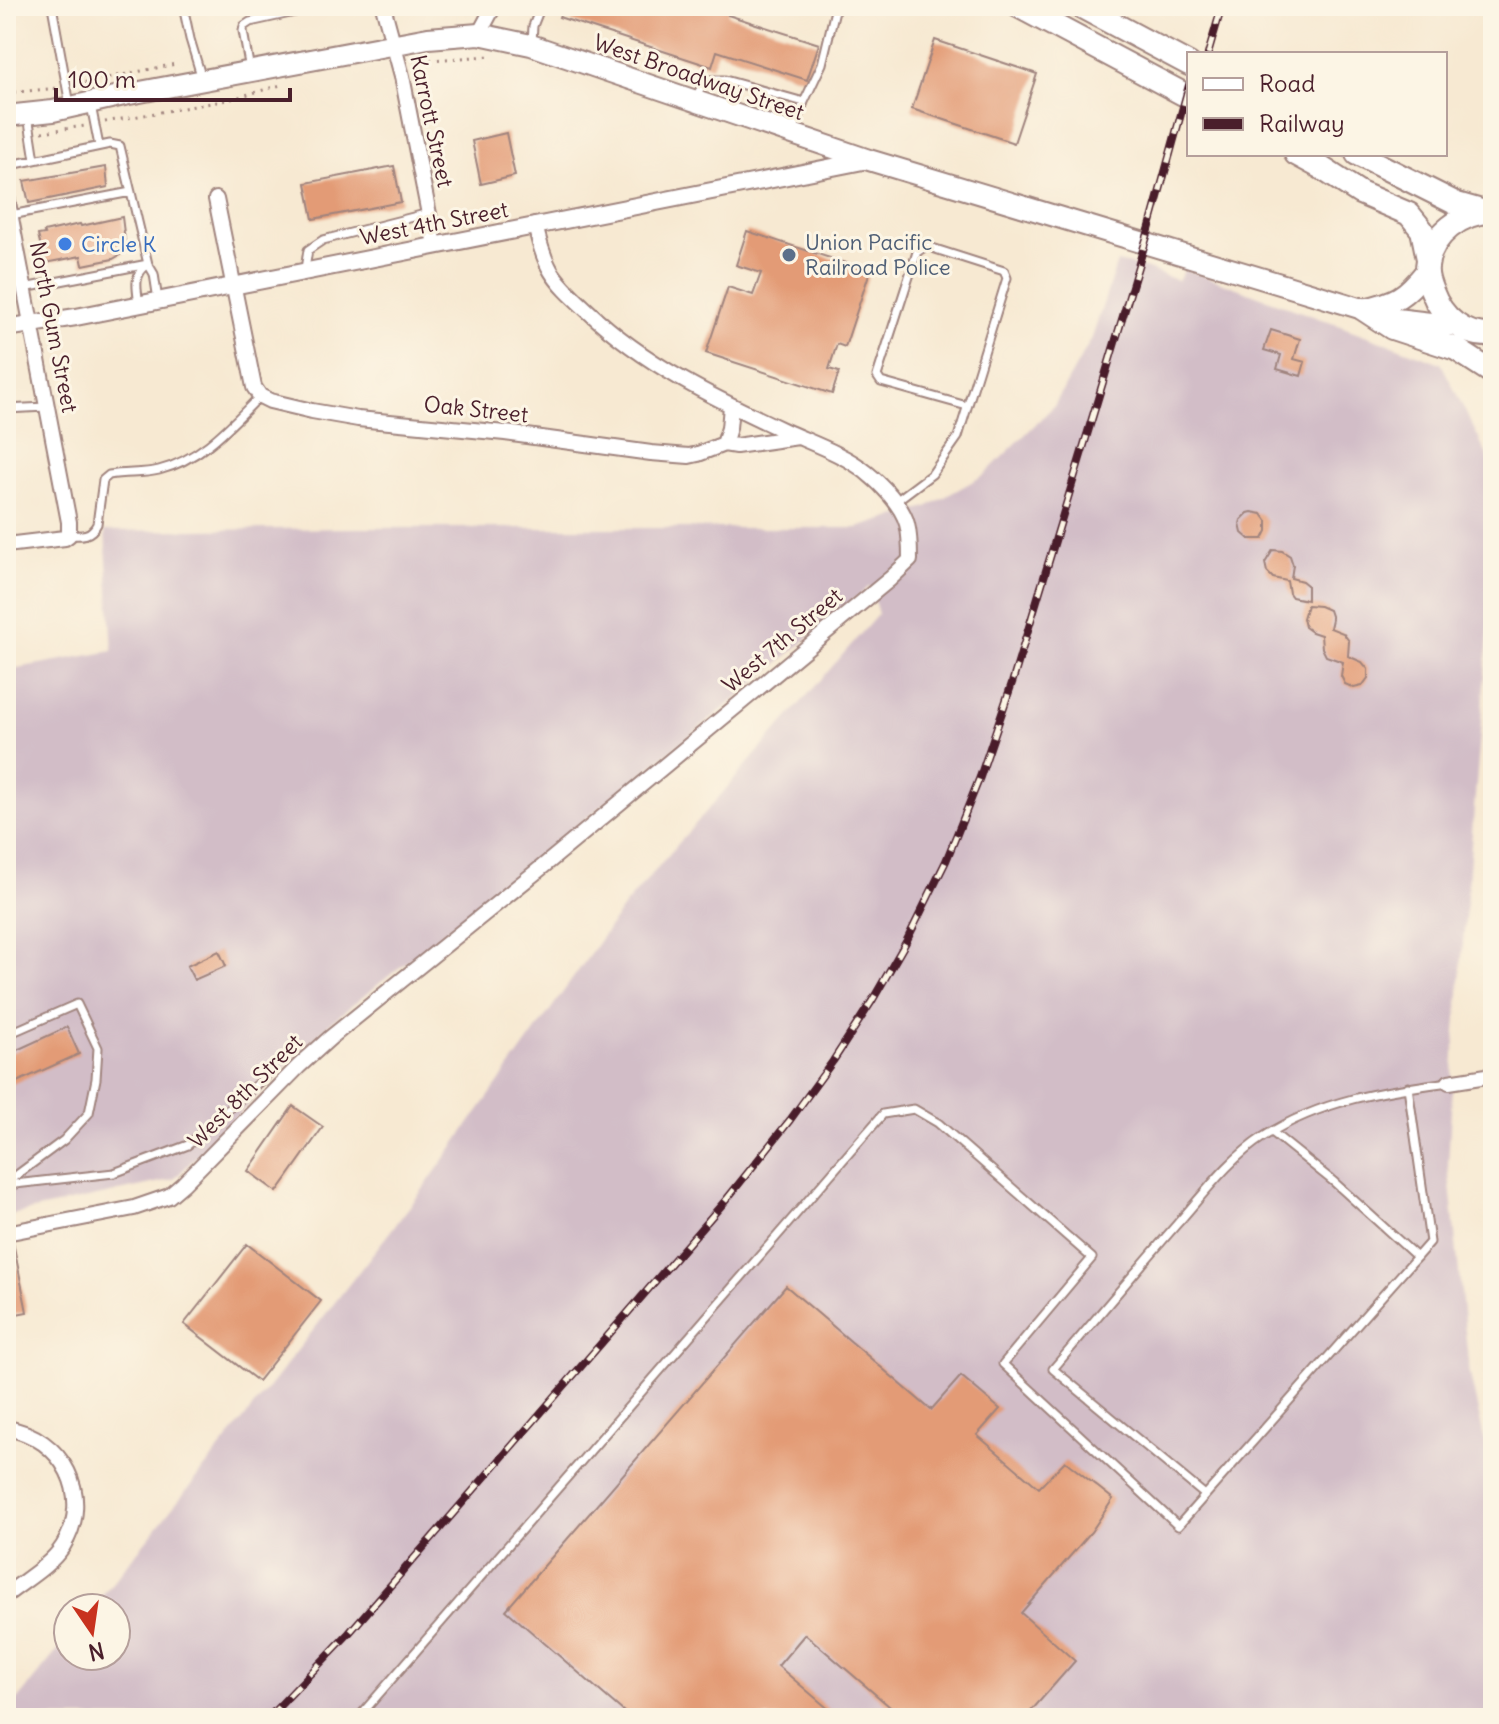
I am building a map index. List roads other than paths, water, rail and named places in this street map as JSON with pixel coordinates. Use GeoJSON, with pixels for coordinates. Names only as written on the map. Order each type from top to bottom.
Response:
{"type":"FeatureCollection","features":[{"type":"Feature","properties":{"kind":"main road"},"geometry":{"type":"LineString","coordinates":[[1018,6],[1187,96]]}},
{"type":"Feature","properties":{"kind":"main road"},"geometry":{"type":"LineString","coordinates":[[1080,6],[1187,63]]}},
{"type":"Feature","properties":{"kind":"main road","name":"West Broadway Street"},"geometry":{"type":"LineString","coordinates":[[6,116],[81,105],[428,38],[479,34],[531,45],[869,160],[1396,319],[1473,331]]}},
{"type":"Feature","properties":{"kind":"main road"},"geometry":{"type":"LineString","coordinates":[[1300,156],[1360,193],[1409,214],[1422,230],[1427,265],[1444,316],[1493,344]]}},
{"type":"Feature","properties":{"kind":"main road"},"geometry":{"type":"LineString","coordinates":[[1361,156],[1457,204],[1490,212]]}},
{"type":"Feature","properties":{"kind":"main road"},"geometry":{"type":"LineString","coordinates":[[1363,309],[1382,305],[1409,292],[1445,231],[1471,215],[1490,212]]}},
{"type":"Feature","properties":{"kind":"main road"},"geometry":{"type":"LineString","coordinates":[[1363,309],[1392,328],[1456,349],[1493,373]]}},
{"type":"Feature","properties":{"kind":"street","name":"Karrott Street"},"geometry":{"type":"LineString","coordinates":[[383,6],[402,76],[435,245]]}},
{"type":"Feature","properties":{"kind":"street"},"geometry":{"type":"LineString","coordinates":[[479,34],[494,6]]}},
{"type":"Feature","properties":{"kind":"street","name":"West 4th Street"},"geometry":{"type":"LineString","coordinates":[[6,328],[869,160]]}},
{"type":"Feature","properties":{"kind":"street","name":"North Gum Street"},"geometry":{"type":"LineString","coordinates":[[6,192],[69,535]]}},
{"type":"Feature","properties":{"kind":"street"},"geometry":{"type":"LineString","coordinates":[[216,199],[254,387],[260,396]]}},
{"type":"Feature","properties":{"kind":"street"},"geometry":{"type":"LineString","coordinates":[[535,225],[551,271],[601,323],[656,365],[731,406],[724,444]]}},
{"type":"Feature","properties":{"kind":"street","name":"Oak Street"},"geometry":{"type":"LineString","coordinates":[[260,396],[312,411],[358,419],[505,433],[689,456],[724,444],[736,446],[798,437]]}},
{"type":"Feature","properties":{"kind":"street","name":"West 7th Street"},"geometry":{"type":"LineString","coordinates":[[485,913],[910,560],[907,522],[895,503],[866,471],[731,406]]}},
{"type":"Feature","properties":{"kind":"street"},"geometry":{"type":"LineString","coordinates":[[6,545],[69,535]]}},
{"type":"Feature","properties":{"kind":"street","name":"West 8th Street"},"geometry":{"type":"LineString","coordinates":[[6,1233],[134,1208],[169,1196],[309,1057],[485,913]]}},
{"type":"Feature","properties":{"kind":"street"},"geometry":{"type":"LineString","coordinates":[[1449,1082],[1493,1075]]}},
{"type":"Feature","properties":{"kind":"street"},"geometry":{"type":"LineString","coordinates":[[6,1428],[27,1434],[61,1459],[70,1475],[75,1505],[74,1519],[62,1547],[49,1562],[6,1595]]}},
{"type":"Feature","properties":{"kind":"lane"},"geometry":{"type":"LineString","coordinates":[[52,6],[67,86],[81,105],[99,146]]}},
{"type":"Feature","properties":{"kind":"lane"},"geometry":{"type":"LineString","coordinates":[[183,6],[202,81]]}},
{"type":"Feature","properties":{"kind":"lane"},"geometry":{"type":"LineString","coordinates":[[251,72],[244,26],[322,6]]}},
{"type":"Feature","properties":{"kind":"lane"},"geometry":{"type":"LineString","coordinates":[[531,45],[533,26],[541,6]]}},
{"type":"Feature","properties":{"kind":"lane"},"geometry":{"type":"LineString","coordinates":[[792,133],[822,64],[836,6]]}},
{"type":"Feature","properties":{"kind":"lane"},"geometry":{"type":"LineString","coordinates":[[694,100],[706,80],[725,80],[804,102]]}},
{"type":"Feature","properties":{"kind":"lane"},"geometry":{"type":"LineString","coordinates":[[28,114],[35,160]]}},
{"type":"Feature","properties":{"kind":"lane"},"geometry":{"type":"LineString","coordinates":[[6,166],[110,144],[120,146],[158,300]]}},
{"type":"Feature","properties":{"kind":"lane"},"geometry":{"type":"LineString","coordinates":[[10,222],[131,192]]}},
{"type":"Feature","properties":{"kind":"lane"},"geometry":{"type":"LineString","coordinates":[[305,271],[308,250],[323,240],[429,213]]}},
{"type":"Feature","properties":{"kind":"lane"},"geometry":{"type":"LineString","coordinates":[[895,503],[932,474],[958,437],[1007,278],[1004,271],[926,246],[917,252],[877,376],[881,382],[967,406]]}},
{"type":"Feature","properties":{"kind":"lane"},"geometry":{"type":"LineString","coordinates":[[24,288],[148,264]]}},
{"type":"Feature","properties":{"kind":"lane"},"geometry":{"type":"LineString","coordinates":[[139,304],[137,279],[142,268],[148,264]]}},
{"type":"Feature","properties":{"kind":"lane"},"geometry":{"type":"LineString","coordinates":[[69,535],[82,536],[94,530],[103,480],[109,475],[155,472],[176,466],[216,439],[260,396]]}},
{"type":"Feature","properties":{"kind":"lane"},"geometry":{"type":"LineString","coordinates":[[6,409],[46,407]]}},
{"type":"Feature","properties":{"kind":"lane"},"geometry":{"type":"LineString","coordinates":[[6,1035],[77,1004],[98,1048],[89,1113],[64,1140],[6,1184]]}},
{"type":"Feature","properties":{"kind":"lane"},"geometry":{"type":"LineString","coordinates":[[6,1184],[114,1173],[188,1145],[266,1076]]}},
{"type":"Feature","properties":{"kind":"lane"},"geometry":{"type":"LineString","coordinates":[[1205,1495],[1053,1369],[1209,1188],[1261,1138],[1310,1112],[1337,1102],[1449,1082]]}},
{"type":"Feature","properties":{"kind":"lane"},"geometry":{"type":"LineString","coordinates":[[358,1718],[883,1114],[914,1109],[938,1123],[1092,1258],[1003,1364],[1178,1526],[1430,1242],[1408,1087]]}},
{"type":"Feature","properties":{"kind":"lane"},"geometry":{"type":"LineString","coordinates":[[1272,1132],[1334,1182],[1417,1257]]}},
{"type":"Feature","properties":{"kind":"railway"},"geometry":{"type":"LineString","coordinates":[[1209,52],[1222,6]]}},
{"type":"Feature","properties":{"kind":"railway"},"geometry":{"type":"LineString","coordinates":[[268,1718],[349,1633],[726,1200],[833,1061],[906,942],[946,861],[980,777],[1012,683],[1149,230],[1187,92]]}},
{"type":"Feature","properties":{"kind":"place","name":"Circle K"},"geometry":{"type":"Point","coordinates":[65,244]}},
{"type":"Feature","properties":{"kind":"place","name":"Union Pacific Railroad Police"},"geometry":{"type":"Point","coordinates":[789,255]}}]}
